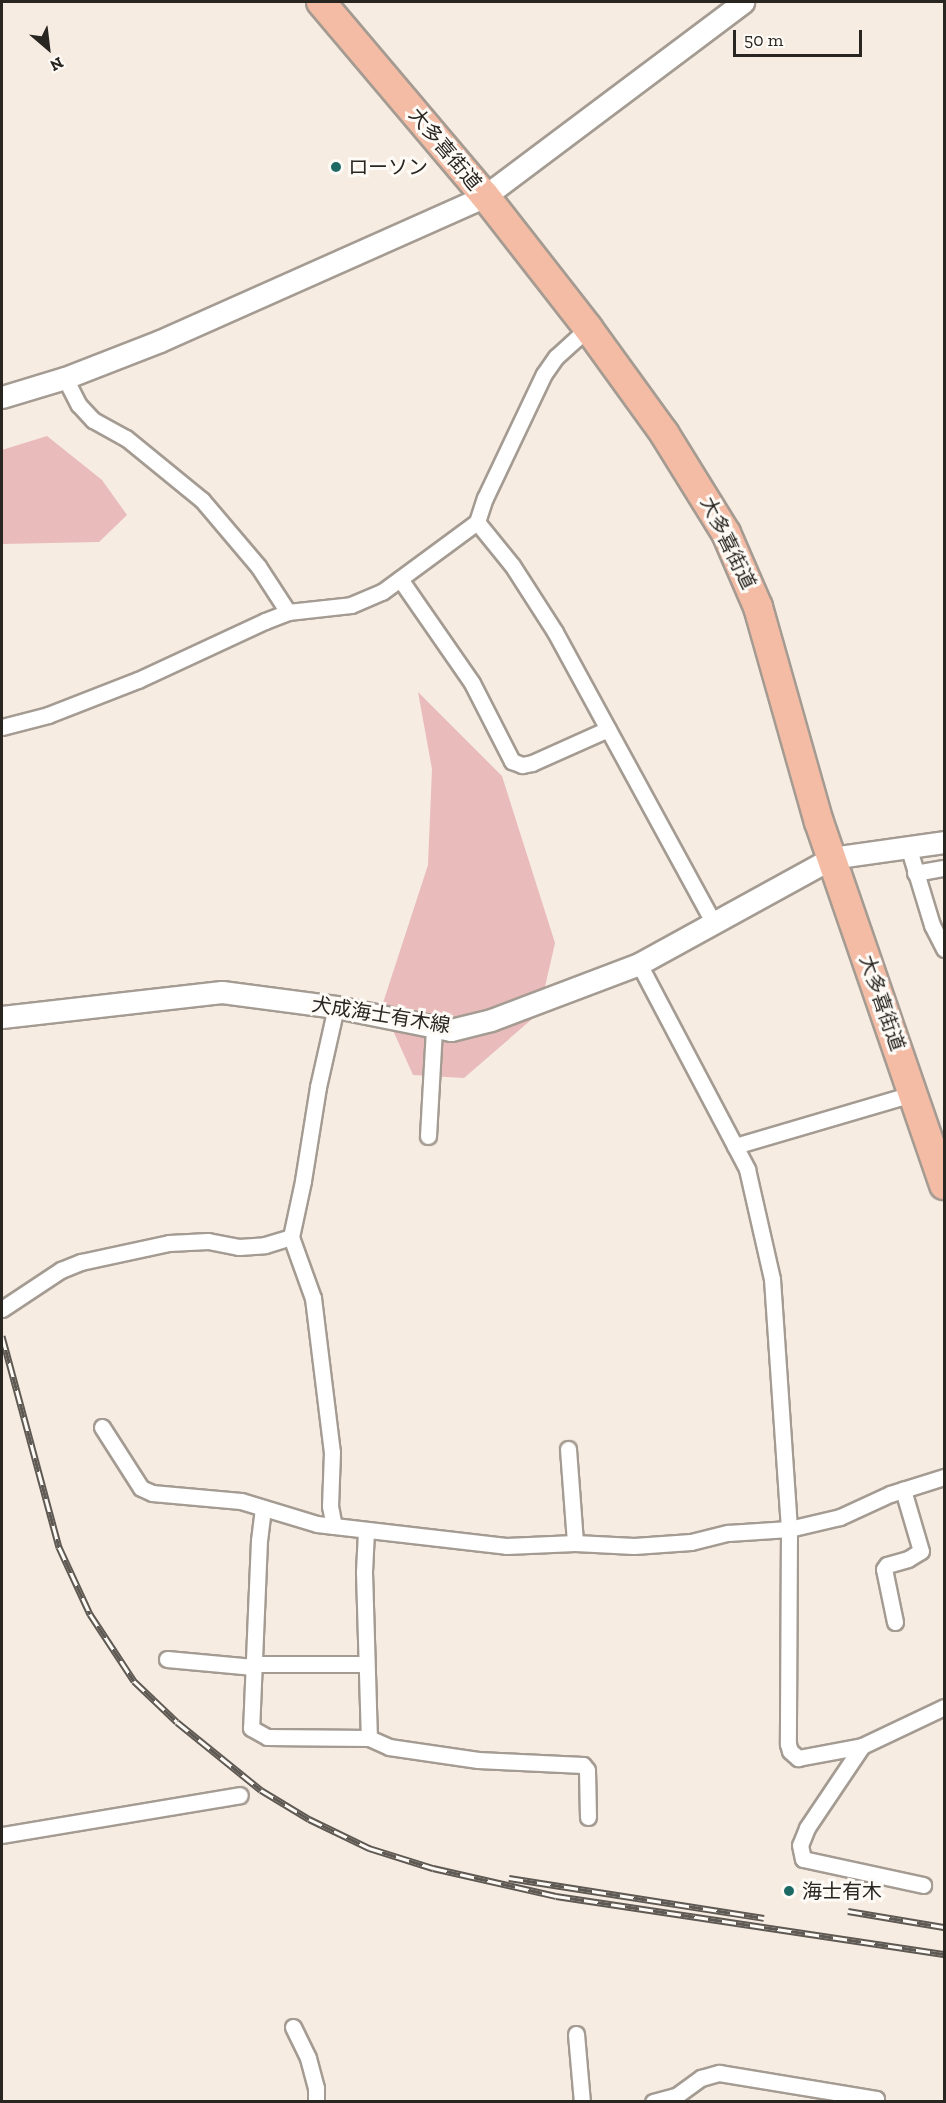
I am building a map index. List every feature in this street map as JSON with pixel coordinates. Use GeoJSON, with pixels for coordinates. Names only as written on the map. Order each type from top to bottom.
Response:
{"type":"FeatureCollection","features":[{"type":"Feature","properties":{"kind":"highway","name":"大多喜街道"},"geometry":{"type":"LineString","coordinates":[[321,2],[485,196],[588,328],[692,476],[740,560],[758,607],[808,786],[945,1185]]}},
{"type":"Feature","properties":{"kind":"street"},"geometry":{"type":"LineString","coordinates":[[2,397],[64,378],[160,341],[485,196],[743,2]]}},
{"type":"Feature","properties":{"kind":"street"},"geometry":{"type":"LineString","coordinates":[[2,727],[48,715],[138,680],[288,612],[351,605],[382,592],[477,522],[485,498],[544,375],[556,357],[588,328]]}},
{"type":"Feature","properties":{"kind":"street"},"geometry":{"type":"LineString","coordinates":[[64,378],[79,405],[93,420],[126,438],[202,500],[258,566],[288,612]]}},
{"type":"Feature","properties":{"kind":"street"},"geometry":{"type":"LineString","coordinates":[[477,522],[512,565],[555,632],[714,924]]}},
{"type":"Feature","properties":{"kind":"street"},"geometry":{"type":"LineString","coordinates":[[400,579],[472,683],[512,761],[522,765],[532,763],[608,729]]}},
{"type":"Feature","properties":{"kind":"street"},"geometry":{"type":"LineString","coordinates":[[832,858],[945,842]]}},
{"type":"Feature","properties":{"kind":"street"},"geometry":{"type":"LineString","coordinates":[[908,846],[932,926],[945,949]]}},
{"type":"Feature","properties":{"kind":"street","name":"犬成海士有木線"},"geometry":{"type":"LineString","coordinates":[[2,1017],[222,992],[336,1007],[452,1030],[491,1020],[639,964],[832,858]]}},
{"type":"Feature","properties":{"kind":"street"},"geometry":{"type":"LineString","coordinates":[[915,873],[945,868]]}},
{"type":"Feature","properties":{"kind":"street"},"geometry":{"type":"LineString","coordinates":[[639,964],[747,1169],[772,1279],[789,1529],[788,1744],[790,1751],[798,1758],[862,1746],[945,1707]]}},
{"type":"Feature","properties":{"kind":"street"},"geometry":{"type":"LineString","coordinates":[[334,1526],[330,1506],[332,1452],[314,1299],[291,1237],[336,1007]]}},
{"type":"Feature","properties":{"kind":"street"},"geometry":{"type":"LineString","coordinates":[[429,1136],[434,1027]]}},
{"type":"Feature","properties":{"kind":"street"},"geometry":{"type":"LineString","coordinates":[[735,1146],[912,1094]]}},
{"type":"Feature","properties":{"kind":"street"},"geometry":{"type":"LineString","coordinates":[[2,1309],[61,1270],[81,1262],[170,1244],[208,1241],[239,1247],[256,1246],[291,1237]]}},
{"type":"Feature","properties":{"kind":"street"},"geometry":{"type":"LineString","coordinates":[[102,1426],[141,1488],[152,1493],[241,1501],[317,1524],[366,1531],[468,1539],[506,1546],[575,1543],[646,1545],[692,1542],[728,1533],[789,1529],[840,1517],[903,1490],[945,1478]]}},
{"type":"Feature","properties":{"kind":"street"},"geometry":{"type":"LineString","coordinates":[[568,1449],[575,1543]]}},
{"type":"Feature","properties":{"kind":"street"},"geometry":{"type":"LineString","coordinates":[[895,1622],[884,1569],[887,1565],[908,1559],[921,1551],[903,1490]]}},
{"type":"Feature","properties":{"kind":"street"},"geometry":{"type":"LineString","coordinates":[[263,1508],[259,1540],[251,1728],[267,1737],[369,1737],[388,1747],[478,1760],[583,1765],[587,1770],[588,1817]]}},
{"type":"Feature","properties":{"kind":"street"},"geometry":{"type":"LineString","coordinates":[[366,1531],[366,1664],[369,1737]]}},
{"type":"Feature","properties":{"kind":"street"},"geometry":{"type":"LineString","coordinates":[[167,1659],[255,1666],[366,1664]]}},
{"type":"Feature","properties":{"kind":"street"},"geometry":{"type":"LineString","coordinates":[[862,1746],[807,1828],[800,1845],[803,1859],[922,1886]]}},
{"type":"Feature","properties":{"kind":"street"},"geometry":{"type":"LineString","coordinates":[[2,1835],[240,1795]]}},
{"type":"Feature","properties":{"kind":"street"},"geometry":{"type":"LineString","coordinates":[[293,2026],[308,2058],[316,2088],[316,2102]]}},
{"type":"Feature","properties":{"kind":"street"},"geometry":{"type":"LineString","coordinates":[[576,2034],[582,2102]]}},
{"type":"Feature","properties":{"kind":"street"},"geometry":{"type":"LineString","coordinates":[[653,2102],[675,2096],[701,2078],[719,2073],[876,2099],[876,2102]]}},
{"type":"Feature","properties":{"kind":"shaded area"},"geometry":{"type":"Polygon","coordinates":[[[47,436],[102,480],[127,515],[99,542],[2,544],[2,450],[47,436]]]}},
{"type":"Feature","properties":{"kind":"shaded area"},"geometry":{"type":"Polygon","coordinates":[[[418,692],[502,776],[555,943],[539,1013],[464,1078],[413,1075],[382,1006],[428,865],[432,769],[418,692]]]}},
{"type":"Feature","properties":{"kind":"railway"},"geometry":{"type":"LineString","coordinates":[[2,1336],[59,1547],[90,1614],[134,1681],[177,1722],[261,1790],[309,1819],[369,1848],[433,1868],[556,1896],[944,1954]]}},
{"type":"Feature","properties":{"kind":"railway"},"geometry":{"type":"LineString","coordinates":[[509,1878],[764,1918]]}},
{"type":"Feature","properties":{"kind":"railway"},"geometry":{"type":"LineString","coordinates":[[848,1911],[944,1927]]}},
{"type":"Feature","properties":{"kind":"place","name":"ローソン"},"geometry":{"type":"Point","coordinates":[336,167]}},
{"type":"Feature","properties":{"kind":"place","name":"海士有木"},"geometry":{"type":"Point","coordinates":[789,1891]}}]}
